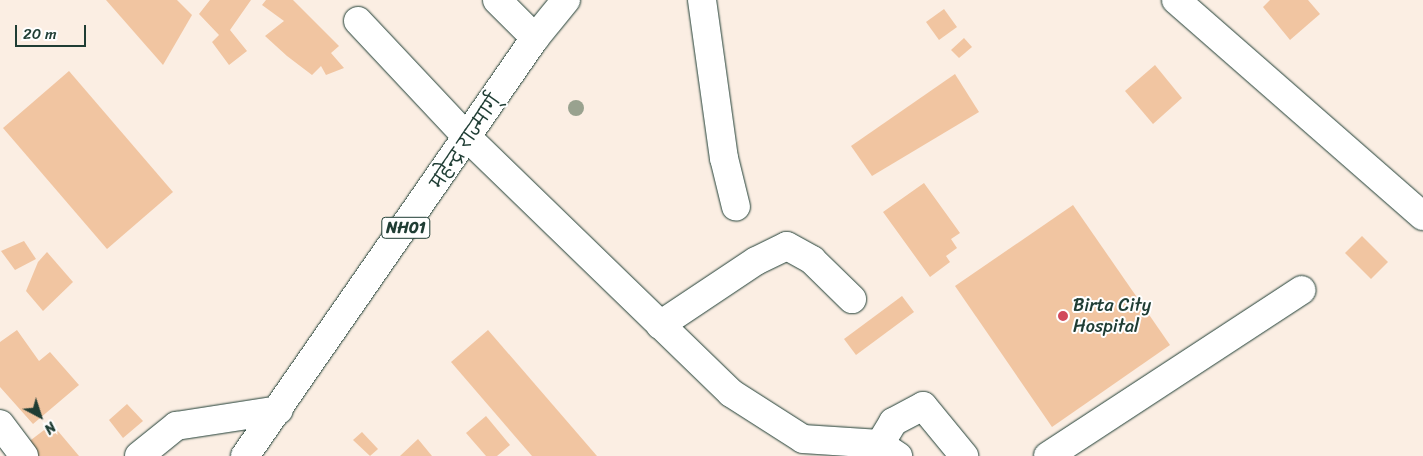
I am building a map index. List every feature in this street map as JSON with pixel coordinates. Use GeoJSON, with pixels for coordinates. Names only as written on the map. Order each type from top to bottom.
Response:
{"type":"FeatureCollection","features":[{"type":"Feature","properties":{"kind":"main road"},"geometry":{"type":"LineString","coordinates":[[497,0],[535,38]]}},
{"type":"Feature","properties":{"kind":"main road","name":"महेन्द्र राज्मार्ग्"},"geometry":{"type":"LineString","coordinates":[[245,456],[469,139],[535,38],[566,0]]}},
{"type":"Feature","properties":{"kind":"main road"},"geometry":{"type":"LineString","coordinates":[[702,0],[722,149],[736,207]]}},
{"type":"Feature","properties":{"kind":"main road"},"geometry":{"type":"LineString","coordinates":[[1176,0],[1423,216]]}},
{"type":"Feature","properties":{"kind":"main road"},"geometry":{"type":"LineString","coordinates":[[358,22],[469,139],[731,393],[803,439],[889,450],[893,422],[923,406],[964,456]]}},
{"type":"Feature","properties":{"kind":"main road"},"geometry":{"type":"LineString","coordinates":[[660,325],[756,261],[787,246],[812,260],[852,300]]}},
{"type":"Feature","properties":{"kind":"main road"},"geometry":{"type":"LineString","coordinates":[[1048,456],[1302,290]]}},
{"type":"Feature","properties":{"kind":"main road"},"geometry":{"type":"LineString","coordinates":[[139,456],[176,426],[278,410]]}},
{"type":"Feature","properties":{"kind":"main road"},"geometry":{"type":"LineString","coordinates":[[0,424],[24,456]]}},
{"type":"Feature","properties":{"kind":"building"},"geometry":{"type":"Polygon","coordinates":[[[106,0],[177,0],[192,15],[163,65],[106,0]]]}},
{"type":"Feature","properties":{"kind":"building"},"geometry":{"type":"Polygon","coordinates":[[[210,0],[251,0],[230,30],[247,51],[229,65],[212,42],[219,35],[199,14],[210,0]]]}},
{"type":"Feature","properties":{"kind":"building"},"geometry":{"type":"Polygon","coordinates":[[[266,0],[293,0],[339,46],[331,53],[344,68],[326,75],[321,66],[312,75],[287,56],[265,36],[284,21],[262,5],[266,0]]]}},
{"type":"Feature","properties":{"kind":"building"},"geometry":{"type":"Polygon","coordinates":[[[1270,0],[1308,0],[1320,14],[1290,40],[1263,7],[1270,0]]]}},
{"type":"Feature","properties":{"kind":"building"},"geometry":{"type":"Polygon","coordinates":[[[944,9],[957,27],[939,40],[926,22],[944,9]]]}},
{"type":"Feature","properties":{"kind":"building"},"geometry":{"type":"Polygon","coordinates":[[[964,38],[972,47],[959,58],[951,50],[964,38]]]}},
{"type":"Feature","properties":{"kind":"building"},"geometry":{"type":"Polygon","coordinates":[[[1155,65],[1182,98],[1153,124],[1125,91],[1155,65]]]}},
{"type":"Feature","properties":{"kind":"building"},"geometry":{"type":"Polygon","coordinates":[[[69,71],[173,192],[107,249],[3,128],[69,71]]]}},
{"type":"Feature","properties":{"kind":"building"},"geometry":{"type":"Polygon","coordinates":[[[955,74],[979,112],[872,176],[851,146],[955,74]]]}},
{"type":"Feature","properties":{"kind":"building"},"geometry":{"type":"Polygon","coordinates":[[[924,183],[960,233],[951,239],[957,248],[946,256],[950,262],[930,277],[883,212],[924,183]]]}},
{"type":"Feature","properties":{"kind":"building","name":"Birta City Hospital"},"geometry":{"type":"Polygon","coordinates":[[[1073,205],[1170,345],[1052,427],[955,286],[1073,205]]]}},
{"type":"Feature","properties":{"kind":"building"},"geometry":{"type":"Polygon","coordinates":[[[1362,236],[1388,262],[1371,279],[1345,253],[1362,236]]]}},
{"type":"Feature","properties":{"kind":"building"},"geometry":{"type":"Polygon","coordinates":[[[24,241],[36,259],[15,270],[1,251],[24,241]]]}},
{"type":"Feature","properties":{"kind":"building"},"geometry":{"type":"Polygon","coordinates":[[[47,252],[73,282],[43,311],[26,291],[38,262],[47,252]]]}},
{"type":"Feature","properties":{"kind":"building"},"geometry":{"type":"Polygon","coordinates":[[[902,296],[914,312],[856,355],[844,339],[902,296]]]}},
{"type":"Feature","properties":{"kind":"building"},"geometry":{"type":"Polygon","coordinates":[[[17,330],[39,361],[50,352],[79,385],[33,424],[0,387],[0,342],[17,330]]]}},
{"type":"Feature","properties":{"kind":"building"},"geometry":{"type":"Polygon","coordinates":[[[488,330],[597,456],[532,456],[451,362],[488,330]]]}},
{"type":"Feature","properties":{"kind":"building"},"geometry":{"type":"Polygon","coordinates":[[[127,404],[143,421],[123,438],[109,420],[127,404]]]}},
{"type":"Feature","properties":{"kind":"building"},"geometry":{"type":"Polygon","coordinates":[[[486,416],[510,445],[497,456],[486,456],[466,433],[486,416]]]}},
{"type":"Feature","properties":{"kind":"building"},"geometry":{"type":"Polygon","coordinates":[[[52,424],[79,456],[39,456],[27,443],[52,424]]]}},
{"type":"Feature","properties":{"kind":"building"},"geometry":{"type":"Polygon","coordinates":[[[362,432],[378,449],[370,456],[353,440],[362,432]]]}},
{"type":"Feature","properties":{"kind":"building"},"geometry":{"type":"Polygon","coordinates":[[[418,439],[432,456],[400,456],[418,439]]]}},
{"type":"Feature","properties":{"kind":"place","name":"Birta City Hospital"},"geometry":{"type":"Point","coordinates":[1063,316]}}]}
